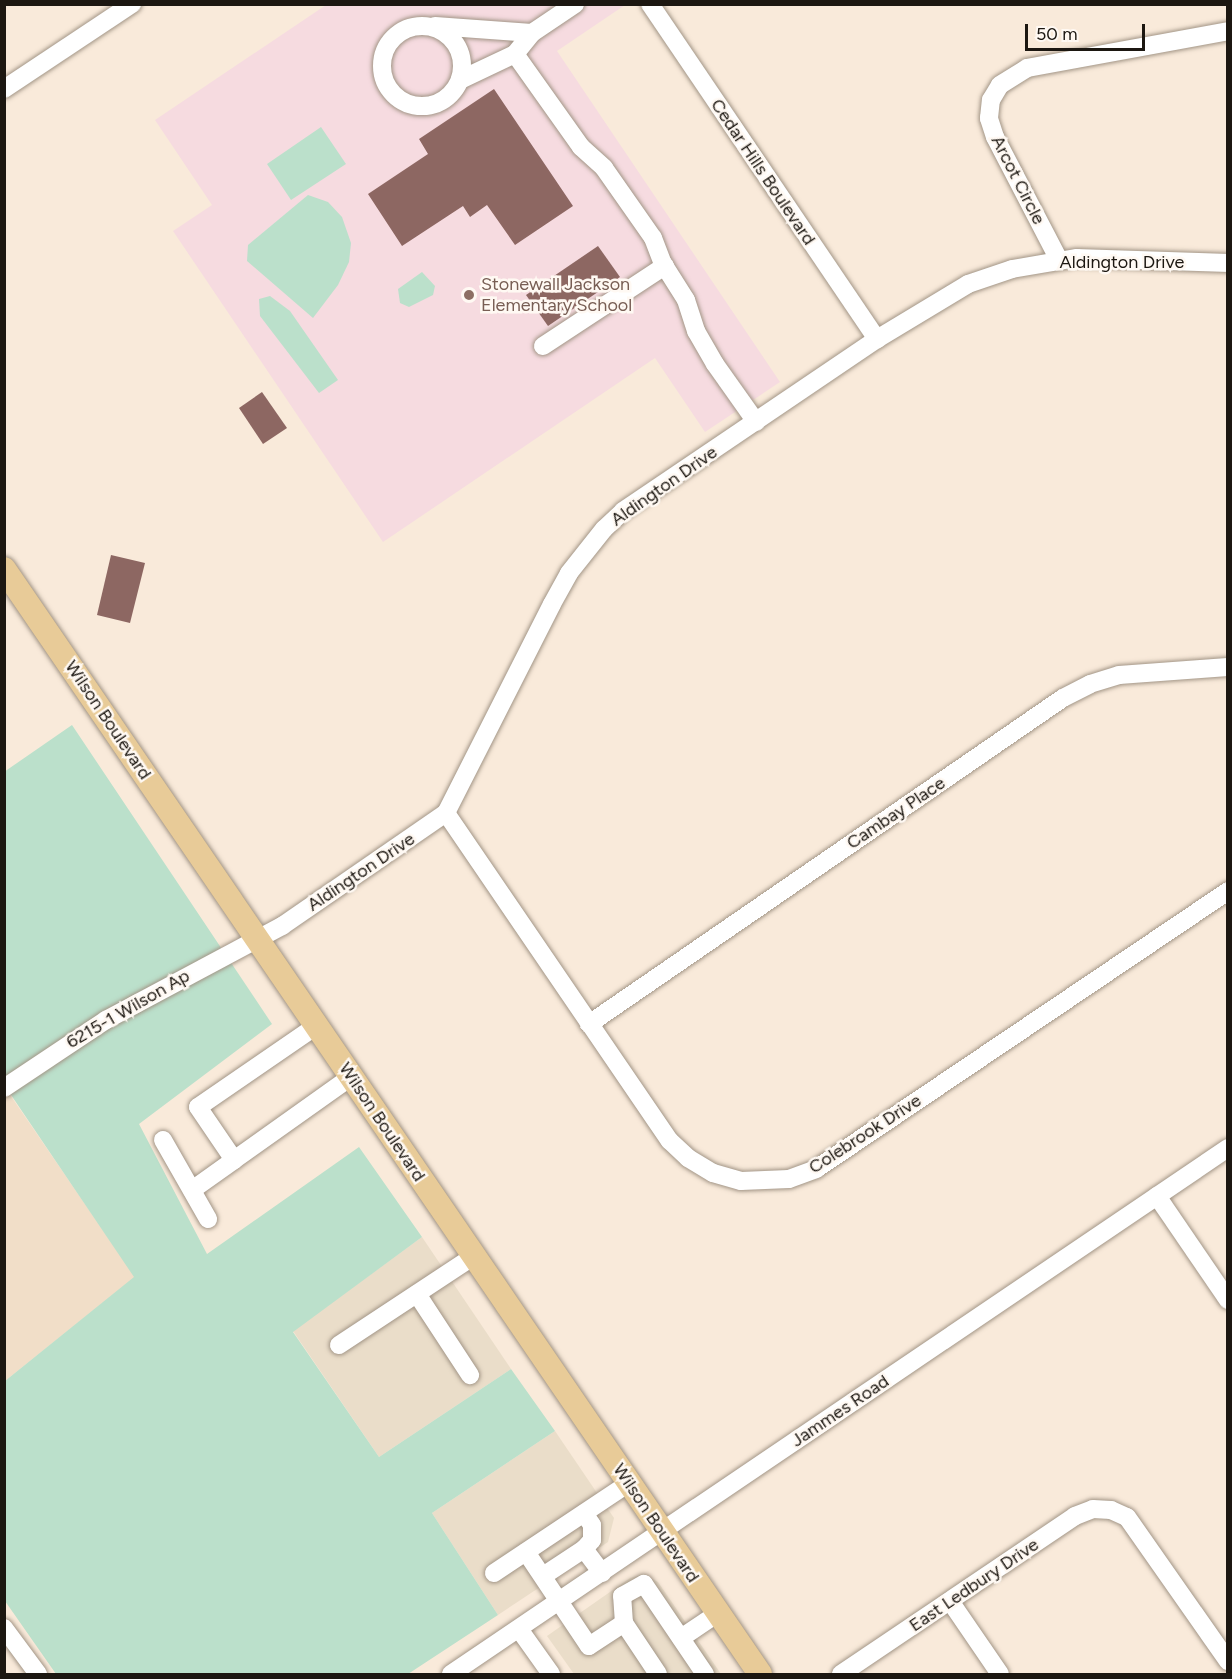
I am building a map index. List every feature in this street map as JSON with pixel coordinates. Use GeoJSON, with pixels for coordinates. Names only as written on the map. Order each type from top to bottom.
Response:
{"type":"FeatureCollection","features":[{"type":"Feature","properties":{"kind":"main road","name":"Wilson Boulevard"},"geometry":{"type":"LineString","coordinates":[[6,573],[760,1674]]}},
{"type":"Feature","properties":{"kind":"street"},"geometry":{"type":"LineString","coordinates":[[4,89],[132,4]]}},
{"type":"Feature","properties":{"kind":"street"},"geometry":{"type":"LineString","coordinates":[[532,33],[430,26],[403,29],[392,38],[382,63],[388,88],[408,104],[433,105],[445,100],[460,80],[515,54],[532,33],[575,4]]}},
{"type":"Feature","properties":{"kind":"street","name":"Cedar Hills Boulevard"},"geometry":{"type":"LineString","coordinates":[[650,4],[877,339]]}},
{"type":"Feature","properties":{"kind":"street"},"geometry":{"type":"LineString","coordinates":[[430,26],[443,31],[461,52],[460,80]]}},
{"type":"Feature","properties":{"kind":"street","name":"Arcot Circle"},"geometry":{"type":"LineString","coordinates":[[1059,260],[995,137],[989,118],[991,100],[1000,85],[1027,68],[1227,31]]}},
{"type":"Feature","properties":{"kind":"street"},"geometry":{"type":"LineString","coordinates":[[515,54],[581,147],[604,168],[653,238],[665,266],[687,300],[696,331],[715,364],[756,422]]}},
{"type":"Feature","properties":{"kind":"street","name":"Aldington Drive"},"geometry":{"type":"LineString","coordinates":[[256,938],[282,926],[446,813],[552,604],[588,549],[623,511],[877,339],[968,284],[1012,269],[1059,260],[1227,263]]}},
{"type":"Feature","properties":{"kind":"street"},"geometry":{"type":"LineString","coordinates":[[543,346],[665,266]]}},
{"type":"Feature","properties":{"kind":"street","name":"Cambay Place"},"geometry":{"type":"LineString","coordinates":[[589,1024],[1063,698],[1090,684],[1119,675],[1227,667]]}},
{"type":"Feature","properties":{"kind":"street","name":"Colebrook Drive"},"geometry":{"type":"LineString","coordinates":[[446,813],[670,1141],[688,1158],[713,1173],[741,1181],[789,1179],[816,1169],[1227,891]]}},
{"type":"Feature","properties":{"kind":"street","name":"6215-1 Wilson Ap"},"geometry":{"type":"LineString","coordinates":[[4,1088],[106,1020],[256,938]]}},
{"type":"Feature","properties":{"kind":"street"},"geometry":{"type":"LineString","coordinates":[[234,1160],[198,1107],[316,1026]]}},
{"type":"Feature","properties":{"kind":"street"},"geometry":{"type":"LineString","coordinates":[[192,1190],[351,1077]]}},
{"type":"Feature","properties":{"kind":"street"},"geometry":{"type":"LineString","coordinates":[[164,1140],[208,1219]]}},
{"type":"Feature","properties":{"kind":"street","name":"Jammes Road"},"geometry":{"type":"LineString","coordinates":[[451,1674],[1227,1148]]}},
{"type":"Feature","properties":{"kind":"street"},"geometry":{"type":"LineString","coordinates":[[1157,1196],[1227,1300]]}},
{"type":"Feature","properties":{"kind":"street"},"geometry":{"type":"LineString","coordinates":[[339,1345],[474,1256]]}},
{"type":"Feature","properties":{"kind":"street"},"geometry":{"type":"LineString","coordinates":[[417,1293],[470,1375]]}},
{"type":"Feature","properties":{"kind":"street"},"geometry":{"type":"LineString","coordinates":[[494,1573],[629,1483]]}},
{"type":"Feature","properties":{"kind":"street","name":"East Ledbury Drive"},"geometry":{"type":"LineString","coordinates":[[841,1674],[1075,1516],[1093,1509],[1111,1510],[1127,1517],[1140,1532],[1227,1661]]}},
{"type":"Feature","properties":{"kind":"street"},"geometry":{"type":"LineString","coordinates":[[543,1576],[584,1549],[592,1540],[592,1525],[584,1513]]}},
{"type":"Feature","properties":{"kind":"street"},"geometry":{"type":"LineString","coordinates":[[584,1549],[628,1593]]}},
{"type":"Feature","properties":{"kind":"street"},"geometry":{"type":"LineString","coordinates":[[526,1552],[589,1646],[624,1623]]}},
{"type":"Feature","properties":{"kind":"street"},"geometry":{"type":"LineString","coordinates":[[658,1674],[624,1623],[622,1596],[644,1584],[705,1674]]}},
{"type":"Feature","properties":{"kind":"street"},"geometry":{"type":"LineString","coordinates":[[950,1601],[1000,1674]]}},
{"type":"Feature","properties":{"kind":"street"},"geometry":{"type":"LineString","coordinates":[[681,1638],[718,1613]]}},
{"type":"Feature","properties":{"kind":"street"},"geometry":{"type":"LineString","coordinates":[[4,1628],[38,1674]]}},
{"type":"Feature","properties":{"kind":"street"},"geometry":{"type":"LineString","coordinates":[[519,1629],[551,1674]]}},
{"type":"Feature","properties":{"kind":"shaded area","name":"Stonewall Jackson Elementary School"},"geometry":{"type":"Polygon","coordinates":[[[326,5],[625,5],[557,51],[780,382],[705,432],[655,358],[383,542],[173,231],[212,205],[155,120],[326,5]]]}},
{"type":"Feature","properties":{"kind":"shaded area"},"geometry":{"type":"Polygon","coordinates":[[[4,1086],[135,1277],[5,1381],[4,1381],[4,1086]]]}},
{"type":"Feature","properties":{"kind":"shaded area"},"geometry":{"type":"Polygon","coordinates":[[[422,1237],[511,1369],[379,1457],[293,1331],[422,1237]]]}},
{"type":"Feature","properties":{"kind":"shaded area"},"geometry":{"type":"Polygon","coordinates":[[[555,1431],[614,1518],[608,1542],[498,1615],[432,1513],[555,1431]]]}},
{"type":"Feature","properties":{"kind":"shaded area"},"geometry":{"type":"Polygon","coordinates":[[[644,1574],[658,1582],[721,1674],[574,1674],[547,1636],[630,1578],[644,1574]]]}},
{"type":"Feature","properties":{"kind":"green space"},"geometry":{"type":"Polygon","coordinates":[[[321,127],[346,164],[291,200],[267,164],[321,127]]]}},
{"type":"Feature","properties":{"kind":"green space"},"geometry":{"type":"Polygon","coordinates":[[[308,195],[328,202],[342,217],[351,243],[349,262],[338,285],[313,318],[247,261],[248,245],[308,195]]]}},
{"type":"Feature","properties":{"kind":"green space"},"geometry":{"type":"Polygon","coordinates":[[[422,272],[435,286],[433,295],[409,307],[400,303],[398,289],[422,272]]]}},
{"type":"Feature","properties":{"kind":"green space"},"geometry":{"type":"Polygon","coordinates":[[[270,296],[290,311],[338,380],[319,393],[260,316],[259,299],[270,296]]]}},
{"type":"Feature","properties":{"kind":"green space"},"geometry":{"type":"Polygon","coordinates":[[[72,725],[272,1024],[139,1124],[207,1254],[359,1147],[422,1237],[293,1332],[379,1457],[511,1369],[555,1431],[432,1513],[498,1615],[408,1674],[56,1674],[5,1601],[5,1381],[134,1277],[5,1086],[4,772],[72,725]]]}},
{"type":"Feature","properties":{"kind":"building"},"geometry":{"type":"Polygon","coordinates":[[[494,89],[573,206],[515,245],[487,205],[470,217],[463,206],[402,246],[368,194],[428,154],[419,139],[494,89]]]}},
{"type":"Feature","properties":{"kind":"building"},"geometry":{"type":"Polygon","coordinates":[[[598,246],[620,277],[548,326],[526,295],[598,246]]]}},
{"type":"Feature","properties":{"kind":"building"},"geometry":{"type":"Polygon","coordinates":[[[262,392],[287,428],[263,444],[239,408],[262,392]]]}},
{"type":"Feature","properties":{"kind":"building"},"geometry":{"type":"Polygon","coordinates":[[[111,555],[145,563],[130,623],[97,615],[111,555]]]}},
{"type":"Feature","properties":{"kind":"place","name":"Stonewall Jackson Elementary School"},"geometry":{"type":"Point","coordinates":[469,295]}}]}
